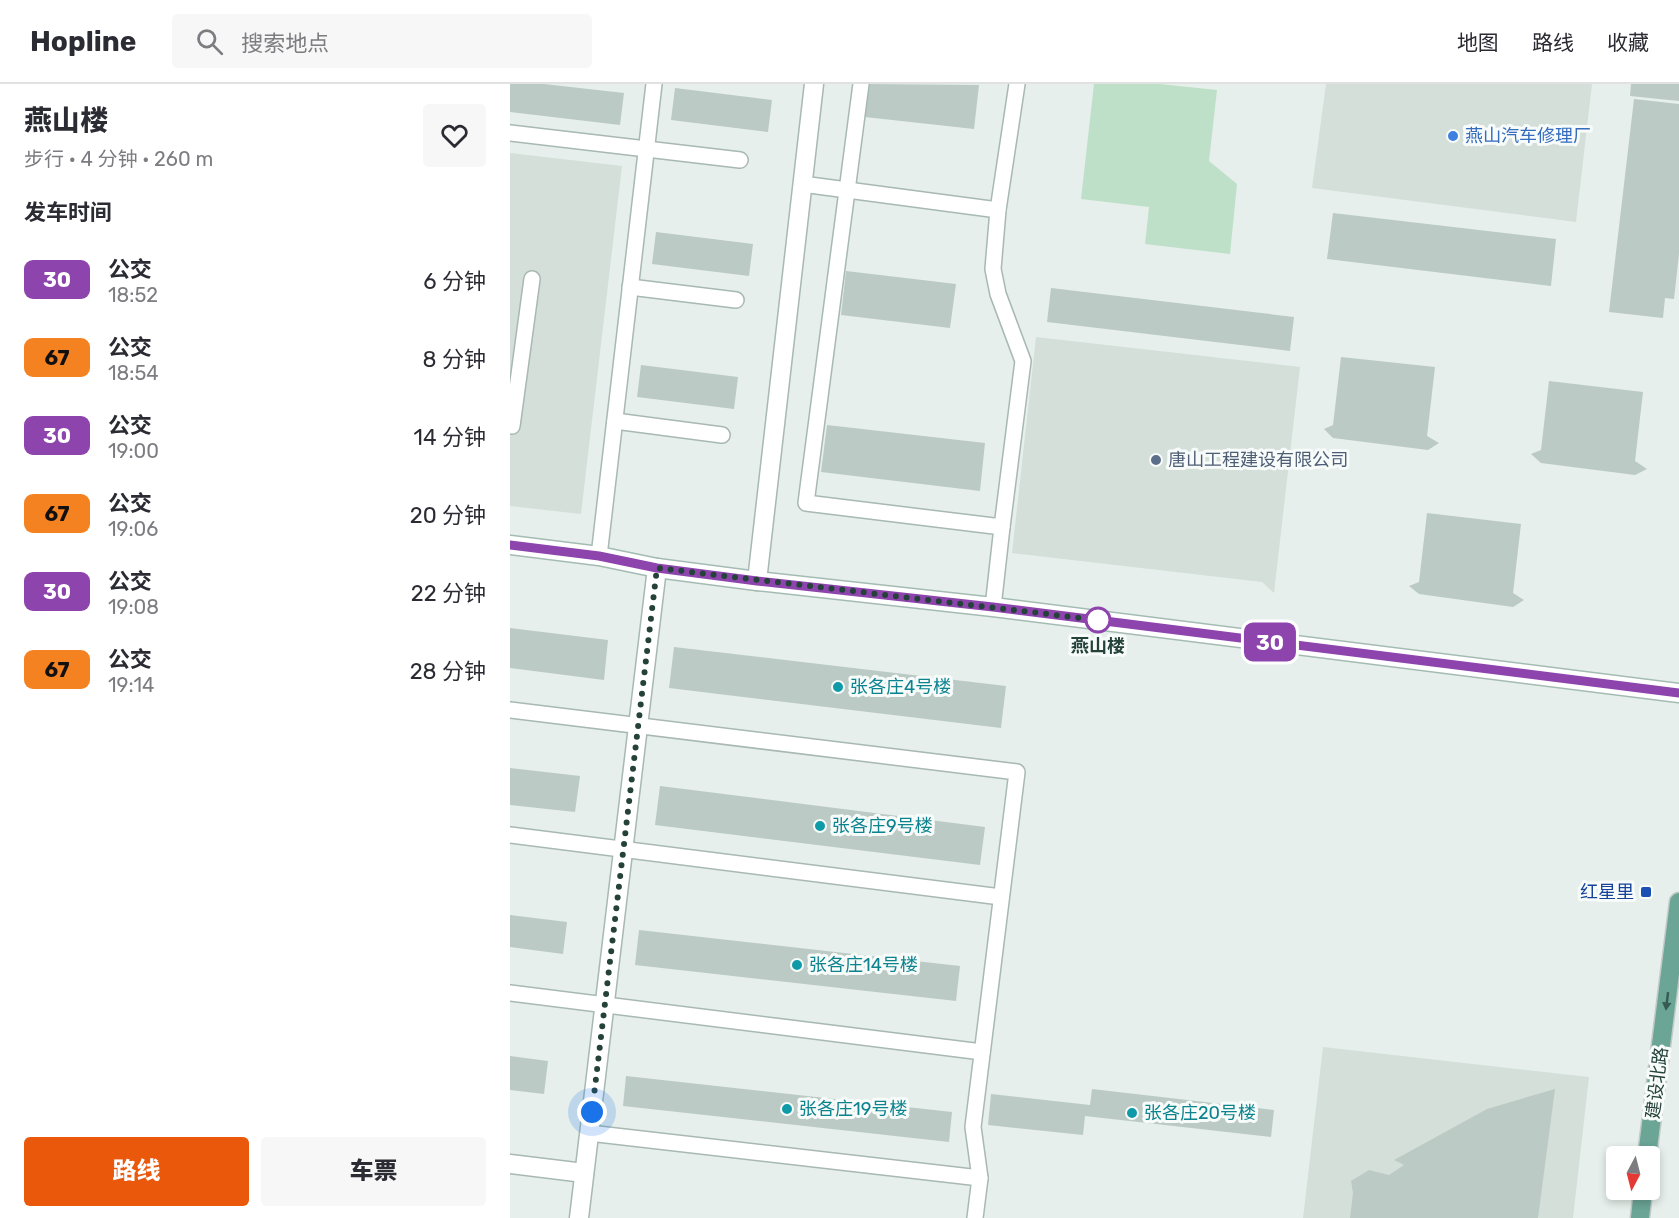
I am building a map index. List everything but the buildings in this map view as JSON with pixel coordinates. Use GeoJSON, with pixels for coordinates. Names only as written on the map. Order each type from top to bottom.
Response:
{"type":"FeatureCollection","features":[{"type":"Feature","properties":{"kind":"main road","name":"建设北路"},"geometry":{"type":"LineString","coordinates":[[1648,1146],[1679,902]]}},
{"type":"Feature","properties":{"kind":"main road"},"geometry":{"type":"LineString","coordinates":[[1640,1218],[1642,1200]]}},
{"type":"Feature","properties":{"kind":"street"},"geometry":{"type":"LineString","coordinates":[[757,581],[814,84]]}},
{"type":"Feature","properties":{"kind":"street"},"geometry":{"type":"LineString","coordinates":[[510,545],[599,556],[657,568],[757,581],[993,607],[1679,693]]}},
{"type":"Feature","properties":{"kind":"street"},"geometry":{"type":"LineString","coordinates":[[579,1218],[657,568]]}},
{"type":"Feature","properties":{"kind":"street"},"geometry":{"type":"LineString","coordinates":[[510,1164],[584,1173]]}},
{"type":"Feature","properties":{"kind":"lane"},"geometry":{"type":"LineString","coordinates":[[599,556],[654,84]]}},
{"type":"Feature","properties":{"kind":"lane"},"geometry":{"type":"LineString","coordinates":[[861,84],[845,190],[806,503],[1002,527]]}},
{"type":"Feature","properties":{"kind":"lane"},"geometry":{"type":"LineString","coordinates":[[993,607],[1023,361],[998,294],[993,269],[998,210],[1017,84]]}},
{"type":"Feature","properties":{"kind":"lane"},"geometry":{"type":"LineString","coordinates":[[510,134],[740,160]]}},
{"type":"Feature","properties":{"kind":"lane"},"geometry":{"type":"LineString","coordinates":[[802,184],[998,210]]}},
{"type":"Feature","properties":{"kind":"lane"},"geometry":{"type":"LineString","coordinates":[[510,426],[512,426],[517,336],[532,279]]}},
{"type":"Feature","properties":{"kind":"lane"},"geometry":{"type":"LineString","coordinates":[[630,287],[736,300]]}},
{"type":"Feature","properties":{"kind":"lane"},"geometry":{"type":"LineString","coordinates":[[615,421],[722,435]]}},
{"type":"Feature","properties":{"kind":"lane"},"geometry":{"type":"LineString","coordinates":[[510,710],[1017,772],[973,1127],[980,1178],[975,1218]]}},
{"type":"Feature","properties":{"kind":"lane"},"geometry":{"type":"LineString","coordinates":[[510,835],[1001,897]]}},
{"type":"Feature","properties":{"kind":"lane"},"geometry":{"type":"LineString","coordinates":[[510,993],[982,1052]]}},
{"type":"Feature","properties":{"kind":"lane"},"geometry":{"type":"LineString","coordinates":[[589,1133],[980,1178]]}},
{"type":"Feature","properties":{"kind":"shaded area","name":"燕山汽车修理厂"},"geometry":{"type":"Polygon","coordinates":[[[1326,84],[1592,84],[1576,222],[1312,188],[1326,84]]]}},
{"type":"Feature","properties":{"kind":"shaded area"},"geometry":{"type":"Polygon","coordinates":[[[510,153],[622,166],[581,514],[510,506],[510,153]]]}},
{"type":"Feature","properties":{"kind":"shaded area","name":"唐山工程建设有限公司"},"geometry":{"type":"Polygon","coordinates":[[[1036,337],[1300,367],[1274,593],[1262,582],[1012,553],[1036,337]]]}},
{"type":"Feature","properties":{"kind":"shaded area"},"geometry":{"type":"Polygon","coordinates":[[[1323,1047],[1589,1077],[1573,1218],[1303,1218],[1323,1047]]]}},
{"type":"Feature","properties":{"kind":"green space"},"geometry":{"type":"Polygon","coordinates":[[[1094,84],[1160,84],[1217,90],[1209,161],[1237,184],[1230,254],[1145,244],[1149,207],[1081,199],[1094,84]]]}},
{"type":"Feature","properties":{"kind":"bus line","name":"30"},"geometry":{"type":"LineString","coordinates":[[510,545],[599,556],[657,568],[757,581],[993,607],[1679,693]]}},
{"type":"Feature","properties":{"kind":"place","name":"燕山汽车修理厂"},"geometry":{"type":"Point","coordinates":[1453,136]}},
{"type":"Feature","properties":{"kind":"place","name":"唐山工程建设有限公司"},"geometry":{"type":"Point","coordinates":[1156,460]}},
{"type":"Feature","properties":{"kind":"place","name":"燕山楼"},"geometry":{"type":"Point","coordinates":[1098,620]}},
{"type":"Feature","properties":{"kind":"place","name":"张各庄4号楼"},"geometry":{"type":"Point","coordinates":[838,687]}},
{"type":"Feature","properties":{"kind":"place","name":"张各庄9号楼"},"geometry":{"type":"Point","coordinates":[820,826]}},
{"type":"Feature","properties":{"kind":"place","name":"红星里"},"geometry":{"type":"Point","coordinates":[1646,892]}},
{"type":"Feature","properties":{"kind":"place","name":"张各庄14号楼"},"geometry":{"type":"Point","coordinates":[797,965]}},
{"type":"Feature","properties":{"kind":"place","name":"张各庄19号楼"},"geometry":{"type":"Point","coordinates":[787,1109]}},
{"type":"Feature","properties":{"kind":"place","name":"张各庄20号楼"},"geometry":{"type":"Point","coordinates":[1132,1113]}},
{"type":"Feature","properties":{"kind":"route"},"geometry":{"type":"LineString","coordinates":[[592,1112],[657,568],[1098,620]]}}]}
